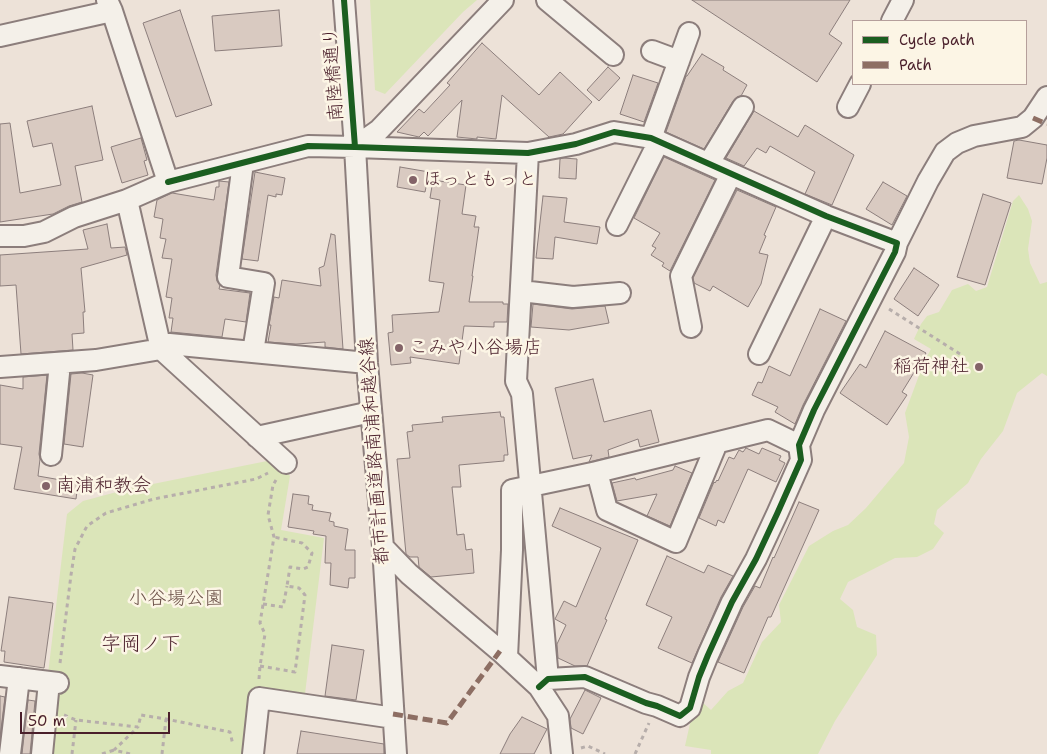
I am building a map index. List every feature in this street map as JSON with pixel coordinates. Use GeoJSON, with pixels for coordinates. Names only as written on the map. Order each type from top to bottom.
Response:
{"type":"FeatureCollection","features":[{"type":"Feature","properties":{"kind":"street","name":"南陸橋通り"},"geometry":{"type":"LineString","coordinates":[[344,0],[354,147]]}},
{"type":"Feature","properties":{"kind":"street"},"geometry":{"type":"LineString","coordinates":[[547,0],[612,55]]}},
{"type":"Feature","properties":{"kind":"street"},"geometry":{"type":"LineString","coordinates":[[893,20],[903,0]]}},
{"type":"Feature","properties":{"kind":"street"},"geometry":{"type":"LineString","coordinates":[[354,147],[379,130],[502,1]]}},
{"type":"Feature","properties":{"kind":"street"},"geometry":{"type":"LineString","coordinates":[[0,36],[110,5],[168,182]]}},
{"type":"Feature","properties":{"kind":"street"},"geometry":{"type":"LineString","coordinates":[[617,225],[655,140],[689,33]]}},
{"type":"Feature","properties":{"kind":"street"},"geometry":{"type":"LineString","coordinates":[[652,51],[679,61]]}},
{"type":"Feature","properties":{"kind":"street"},"geometry":{"type":"LineString","coordinates":[[848,107],[859,85]]}},
{"type":"Feature","properties":{"kind":"street"},"geometry":{"type":"LineString","coordinates":[[383,547],[409,574],[507,657],[543,683],[585,677],[680,716],[690,708],[708,655],[732,602],[760,550],[801,460],[798,445],[814,410],[895,252],[897,243],[928,181],[945,152],[957,143],[974,136],[1022,127],[1033,118],[1047,97]]}},
{"type":"Feature","properties":{"kind":"street"},"geometry":{"type":"LineString","coordinates":[[709,163],[743,108]]}},
{"type":"Feature","properties":{"kind":"street"},"geometry":{"type":"LineString","coordinates":[[0,236],[24,236],[44,232],[74,217],[127,200],[168,182],[308,146],[528,153],[576,144],[614,132],[655,140],[826,216],[897,243]]}},
{"type":"Feature","properties":{"kind":"street","name":"都市計画道路南浦和越谷線"},"geometry":{"type":"LineString","coordinates":[[354,147],[367,363],[383,547],[396,754]]}},
{"type":"Feature","properties":{"kind":"street"},"geometry":{"type":"LineString","coordinates":[[528,153],[516,380],[522,394],[535,546],[543,683],[571,751]]}},
{"type":"Feature","properties":{"kind":"street"},"geometry":{"type":"LineString","coordinates":[[244,163],[228,278],[264,284],[254,352]]}},
{"type":"Feature","properties":{"kind":"street"},"geometry":{"type":"LineString","coordinates":[[691,327],[681,276],[731,174]]}},
{"type":"Feature","properties":{"kind":"street"},"geometry":{"type":"LineString","coordinates":[[127,200],[160,346],[258,437],[283,465]]}},
{"type":"Feature","properties":{"kind":"street"},"geometry":{"type":"LineString","coordinates":[[758,354],[826,216]]}},
{"type":"Feature","properties":{"kind":"street"},"geometry":{"type":"LineString","coordinates":[[521,290],[573,297],[620,293]]}},
{"type":"Feature","properties":{"kind":"street"},"geometry":{"type":"LineString","coordinates":[[0,366],[96,360],[160,346],[254,352],[367,363]]}},
{"type":"Feature","properties":{"kind":"street"},"geometry":{"type":"LineString","coordinates":[[51,455],[60,363]]}},
{"type":"Feature","properties":{"kind":"street"},"geometry":{"type":"LineString","coordinates":[[258,437],[371,412]]}},
{"type":"Feature","properties":{"kind":"street"},"geometry":{"type":"LineString","coordinates":[[507,657],[512,550],[512,490],[597,472],[768,430],[798,445]]}},
{"type":"Feature","properties":{"kind":"street"},"geometry":{"type":"LineString","coordinates":[[597,472],[607,510],[676,542],[717,443]]}},
{"type":"Feature","properties":{"kind":"street"},"geometry":{"type":"LineString","coordinates":[[512,550],[535,546]]}},
{"type":"Feature","properties":{"kind":"street"},"geometry":{"type":"LineString","coordinates":[[10,754],[9,677],[54,682],[42,754]]}},
{"type":"Feature","properties":{"kind":"street"},"geometry":{"type":"LineString","coordinates":[[253,754],[259,698],[394,718]]}},
{"type":"Feature","properties":{"kind":"path"},"geometry":{"type":"LineString","coordinates":[[871,298],[960,354]]}},
{"type":"Feature","properties":{"kind":"path"},"geometry":{"type":"LineString","coordinates":[[259,698],[264,634],[260,623],[274,537],[268,515],[273,486],[283,465]]}},
{"type":"Feature","properties":{"kind":"path"},"geometry":{"type":"LineString","coordinates":[[54,682],[75,549],[87,526],[106,512],[154,499],[256,478],[283,465]]}},
{"type":"Feature","properties":{"kind":"path"},"geometry":{"type":"LineString","coordinates":[[263,604],[283,607],[290,567],[303,569],[308,566],[312,553],[302,543],[274,537]]}},
{"type":"Feature","properties":{"kind":"path"},"geometry":{"type":"LineString","coordinates":[[260,666],[295,672],[305,595],[299,588],[286,586]]}},
{"type":"Feature","properties":{"kind":"path"},"geometry":{"type":"LineString","coordinates":[[635,754],[657,706]]}},
{"type":"Feature","properties":{"kind":"path"},"geometry":{"type":"LineString","coordinates":[[63,715],[76,720],[138,727]]}},
{"type":"Feature","properties":{"kind":"path"},"geometry":{"type":"LineString","coordinates":[[102,754],[114,750],[138,727],[141,715],[230,732],[234,747]]}},
{"type":"Feature","properties":{"kind":"path"},"geometry":{"type":"LineString","coordinates":[[162,754],[166,719]]}},
{"type":"Feature","properties":{"kind":"path"},"geometry":{"type":"LineString","coordinates":[[72,754],[76,720]]}},
{"type":"Feature","properties":{"kind":"path"},"geometry":{"type":"LineString","coordinates":[[571,751],[588,746],[605,754]]}},
{"type":"Feature","properties":{"kind":"path"},"geometry":{"type":"LineString","coordinates":[[114,750],[130,754]]}},
{"type":"Feature","properties":{"kind":"green space"},"geometry":{"type":"Polygon","coordinates":[[[370,0],[477,0],[463,12],[385,94],[375,90],[370,0]]]}},
{"type":"Feature","properties":{"kind":"green space"},"geometry":{"type":"Polygon","coordinates":[[[1019,195],[1028,209],[1032,221],[1028,249],[1030,263],[1040,284],[1047,282],[1047,376],[1042,373],[1017,393],[1003,431],[981,459],[968,483],[937,510],[934,524],[944,533],[933,549],[917,557],[895,558],[848,582],[840,599],[853,610],[857,627],[876,635],[877,655],[835,721],[818,754],[711,754],[711,750],[685,746],[691,719],[702,702],[711,710],[728,691],[743,683],[762,642],[781,622],[779,605],[809,546],[833,531],[848,525],[866,508],[904,463],[909,437],[905,413],[924,362],[931,349],[914,339],[927,316],[939,312],[952,290],[968,284],[976,291],[987,287],[1013,201],[1019,195]]]}},
{"type":"Feature","properties":{"kind":"green space","name":"小谷場公園"},"geometry":{"type":"Polygon","coordinates":[[[272,460],[290,476],[281,530],[324,538],[305,694],[254,688],[248,754],[49,754],[48,674],[67,514],[83,501],[128,489],[272,460]]]}},
{"type":"Feature","properties":{"kind":"building"},"geometry":{"type":"Polygon","coordinates":[[[692,0],[850,0],[829,34],[842,43],[817,82],[692,0]]]}},
{"type":"Feature","properties":{"kind":"building"},"geometry":{"type":"Polygon","coordinates":[[[180,10],[212,105],[176,117],[143,23],[180,10]]]}},
{"type":"Feature","properties":{"kind":"building"},"geometry":{"type":"Polygon","coordinates":[[[279,10],[282,46],[215,51],[212,16],[279,10]]]}},
{"type":"Feature","properties":{"kind":"building"},"geometry":{"type":"Polygon","coordinates":[[[482,43],[539,95],[560,72],[592,102],[563,134],[549,137],[502,95],[496,139],[457,137],[462,100],[428,136],[424,132],[419,137],[397,132],[419,109],[424,113],[450,85],[447,83],[482,43]]]}},
{"type":"Feature","properties":{"kind":"building"},"geometry":{"type":"Polygon","coordinates":[[[702,54],[724,67],[723,70],[747,85],[741,96],[733,101],[704,149],[666,132],[686,76],[702,54]]]}},
{"type":"Feature","properties":{"kind":"building"},"geometry":{"type":"Polygon","coordinates":[[[608,67],[620,78],[599,101],[587,90],[608,67]]]}},
{"type":"Feature","properties":{"kind":"building"},"geometry":{"type":"Polygon","coordinates":[[[633,75],[658,83],[644,122],[620,114],[633,75]]]}},
{"type":"Feature","properties":{"kind":"building"},"geometry":{"type":"Polygon","coordinates":[[[92,106],[103,160],[75,166],[82,202],[53,214],[0,222],[0,124],[10,123],[20,193],[61,185],[52,143],[33,147],[27,121],[92,106]]]}},
{"type":"Feature","properties":{"kind":"building"},"geometry":{"type":"Polygon","coordinates":[[[754,111],[798,137],[805,125],[854,155],[832,205],[805,194],[815,172],[770,146],[766,153],[757,148],[744,166],[726,158],[754,111]]]}},
{"type":"Feature","properties":{"kind":"building"},"geometry":{"type":"Polygon","coordinates":[[[141,138],[147,160],[144,161],[148,175],[122,183],[111,147],[141,138]]]}},
{"type":"Feature","properties":{"kind":"building"},"geometry":{"type":"Polygon","coordinates":[[[1019,140],[1047,145],[1047,158],[1042,184],[1007,178],[1014,141],[1019,140]]]}},
{"type":"Feature","properties":{"kind":"building"},"geometry":{"type":"Polygon","coordinates":[[[664,157],[715,180],[670,271],[662,266],[664,263],[651,255],[656,248],[652,246],[660,233],[634,218],[664,157]]]}},
{"type":"Feature","properties":{"kind":"building"},"geometry":{"type":"Polygon","coordinates":[[[560,159],[577,159],[576,179],[559,178],[560,159]]]}},
{"type":"Feature","properties":{"kind":"building","name":"ほっともっと"},"geometry":{"type":"Polygon","coordinates":[[[400,167],[429,172],[425,192],[397,187],[400,167]]]}},
{"type":"Feature","properties":{"kind":"building"},"geometry":{"type":"Polygon","coordinates":[[[255,172],[285,178],[282,195],[276,194],[276,197],[268,195],[258,261],[242,259],[255,172]]]}},
{"type":"Feature","properties":{"kind":"building"},"geometry":{"type":"Polygon","coordinates":[[[433,180],[466,185],[462,214],[476,216],[474,227],[479,227],[469,302],[503,302],[503,304],[508,304],[507,322],[494,322],[494,327],[464,326],[459,364],[410,357],[411,363],[391,365],[388,333],[393,332],[392,315],[439,312],[444,283],[429,281],[440,200],[430,198],[433,180]]]}},
{"type":"Feature","properties":{"kind":"building"},"geometry":{"type":"Polygon","coordinates":[[[219,181],[229,182],[216,275],[217,281],[220,285],[219,289],[250,293],[246,322],[225,319],[222,337],[171,332],[173,318],[169,318],[172,298],[166,297],[172,259],[162,258],[166,239],[160,238],[163,219],[154,217],[157,200],[172,193],[214,200],[216,187],[219,187],[219,181]]]}},
{"type":"Feature","properties":{"kind":"building"},"geometry":{"type":"Polygon","coordinates":[[[883,182],[907,196],[892,225],[866,209],[883,182]]]}},
{"type":"Feature","properties":{"kind":"building"},"geometry":{"type":"Polygon","coordinates":[[[737,190],[776,207],[764,235],[766,236],[759,253],[768,255],[761,284],[748,307],[713,286],[710,291],[694,283],[693,278],[737,190]]]}},
{"type":"Feature","properties":{"kind":"building"},"geometry":{"type":"Polygon","coordinates":[[[983,194],[1011,203],[985,285],[957,277],[983,194]]]}},
{"type":"Feature","properties":{"kind":"building"},"geometry":{"type":"Polygon","coordinates":[[[543,196],[567,198],[564,222],[600,227],[597,244],[555,237],[553,259],[536,258],[543,196]]]}},
{"type":"Feature","properties":{"kind":"building"},"geometry":{"type":"Polygon","coordinates":[[[107,224],[111,248],[125,247],[127,255],[81,268],[85,312],[83,312],[84,333],[72,334],[73,350],[21,354],[16,285],[0,286],[0,255],[88,249],[83,230],[107,224]]]}},
{"type":"Feature","properties":{"kind":"building"},"geometry":{"type":"Polygon","coordinates":[[[331,234],[335,235],[343,349],[325,347],[325,342],[296,344],[268,342],[274,297],[279,298],[282,280],[321,286],[319,268],[324,266],[331,234]]]}},
{"type":"Feature","properties":{"kind":"building"},"geometry":{"type":"Polygon","coordinates":[[[914,268],[939,285],[918,316],[894,299],[914,268]]]}},
{"type":"Feature","properties":{"kind":"building"},"geometry":{"type":"Polygon","coordinates":[[[533,304],[572,309],[605,306],[609,323],[569,330],[531,327],[533,304]]]}},
{"type":"Feature","properties":{"kind":"building"},"geometry":{"type":"Polygon","coordinates":[[[820,309],[846,321],[795,424],[775,412],[778,407],[752,395],[758,382],[762,383],[769,366],[790,376],[820,309]]]}},
{"type":"Feature","properties":{"kind":"building"},"geometry":{"type":"Polygon","coordinates":[[[885,331],[926,353],[902,392],[907,395],[887,425],[840,393],[860,364],[866,368],[885,331]]]}},
{"type":"Feature","properties":{"kind":"building"},"geometry":{"type":"Polygon","coordinates":[[[71,374],[93,375],[83,447],[64,444],[71,374]]]}},
{"type":"Feature","properties":{"kind":"building"},"geometry":{"type":"Polygon","coordinates":[[[47,375],[38,476],[78,483],[76,499],[14,489],[22,447],[0,444],[0,385],[23,389],[23,377],[47,375]]]}},
{"type":"Feature","properties":{"kind":"building"},"geometry":{"type":"Polygon","coordinates":[[[593,379],[604,422],[651,410],[659,442],[640,447],[638,439],[608,450],[609,457],[589,462],[592,455],[573,459],[555,388],[593,379]]]}},
{"type":"Feature","properties":{"kind":"building"},"geometry":{"type":"Polygon","coordinates":[[[500,412],[501,417],[504,417],[508,455],[504,455],[504,461],[459,465],[461,487],[452,487],[457,535],[464,534],[466,550],[472,549],[474,573],[431,577],[419,567],[418,557],[410,557],[406,554],[397,459],[410,458],[407,432],[413,431],[412,425],[443,422],[442,417],[500,412]]]}},
{"type":"Feature","properties":{"kind":"building"},"geometry":{"type":"Polygon","coordinates":[[[746,448],[759,454],[762,448],[781,456],[779,460],[785,463],[776,482],[748,469],[724,523],[718,520],[716,526],[699,518],[714,482],[718,481],[729,457],[734,459],[739,450],[743,452],[746,448]]]}},
{"type":"Feature","properties":{"kind":"building"},"geometry":{"type":"Polygon","coordinates":[[[675,466],[692,473],[670,526],[647,516],[657,494],[617,501],[612,483],[635,478],[636,480],[673,470],[675,466]]]}},
{"type":"Feature","properties":{"kind":"building"},"geometry":{"type":"Polygon","coordinates":[[[293,494],[309,496],[308,504],[313,505],[312,510],[331,513],[329,521],[334,522],[334,526],[348,529],[345,550],[355,550],[355,578],[349,578],[348,588],[330,585],[331,563],[325,563],[326,536],[313,534],[314,531],[288,527],[293,494]]]}},
{"type":"Feature","properties":{"kind":"building"},"geometry":{"type":"Polygon","coordinates":[[[799,502],[819,510],[771,617],[768,617],[744,673],[718,662],[743,607],[755,586],[760,588],[799,502]]]}},
{"type":"Feature","properties":{"kind":"building"},"geometry":{"type":"Polygon","coordinates":[[[560,508],[638,540],[587,666],[575,666],[558,658],[557,644],[566,625],[555,619],[564,601],[576,607],[601,548],[552,526],[560,508]]]}},
{"type":"Feature","properties":{"kind":"building"},"geometry":{"type":"Polygon","coordinates":[[[667,556],[704,573],[708,565],[733,576],[721,597],[692,663],[658,648],[672,617],[646,605],[667,556]]]}},
{"type":"Feature","properties":{"kind":"building"},"geometry":{"type":"Polygon","coordinates":[[[9,597],[53,603],[44,668],[4,662],[5,651],[1,651],[9,597]]]}},
{"type":"Feature","properties":{"kind":"building"},"geometry":{"type":"Polygon","coordinates":[[[332,645],[364,650],[356,700],[325,696],[332,645]]]}},
{"type":"Feature","properties":{"kind":"building"},"geometry":{"type":"Polygon","coordinates":[[[585,690],[601,698],[583,734],[571,728],[570,719],[585,690]]]}},
{"type":"Feature","properties":{"kind":"building"},"geometry":{"type":"Polygon","coordinates":[[[0,696],[5,697],[0,737],[0,696]]]}},
{"type":"Feature","properties":{"kind":"building"},"geometry":{"type":"Polygon","coordinates":[[[28,700],[35,701],[30,754],[22,754],[28,700]]]}},
{"type":"Feature","properties":{"kind":"building"},"geometry":{"type":"Polygon","coordinates":[[[522,717],[547,729],[534,754],[500,754],[510,734],[522,717]]]}},
{"type":"Feature","properties":{"kind":"building"},"geometry":{"type":"Polygon","coordinates":[[[301,731],[384,744],[384,754],[297,754],[301,731]]]}},
{"type":"Feature","properties":{"kind":"marked path"},"geometry":{"type":"LineString","coordinates":[[1033,118],[1047,124]]}},
{"type":"Feature","properties":{"kind":"marked path"},"geometry":{"type":"LineString","coordinates":[[393,714],[447,723],[500,651]]}},
{"type":"Feature","properties":{"kind":"cycle path"},"geometry":{"type":"LineString","coordinates":[[344,0],[355,147]]}},
{"type":"Feature","properties":{"kind":"cycle path"},"geometry":{"type":"LineString","coordinates":[[168,182],[308,146],[528,153],[576,144],[614,132],[651,138],[826,216],[897,243],[895,252],[814,410],[799,445],[801,460],[756,559],[732,602],[708,655],[690,708],[680,716],[585,677],[548,679],[539,687]]}},
{"type":"Feature","properties":{"kind":"place","name":"ほっともっと"},"geometry":{"type":"Point","coordinates":[413,180]}},
{"type":"Feature","properties":{"kind":"place","name":"こみや小谷場店"},"geometry":{"type":"Point","coordinates":[399,348]}},
{"type":"Feature","properties":{"kind":"place","name":"稲荷神社"},"geometry":{"type":"Point","coordinates":[979,367]}},
{"type":"Feature","properties":{"kind":"place","name":"南浦和教会"},"geometry":{"type":"Point","coordinates":[46,486]}},
{"type":"Feature","properties":{"kind":"district","name":"字岡ノ下"},"geometry":{"type":"Point","coordinates":[141,645]}}]}
